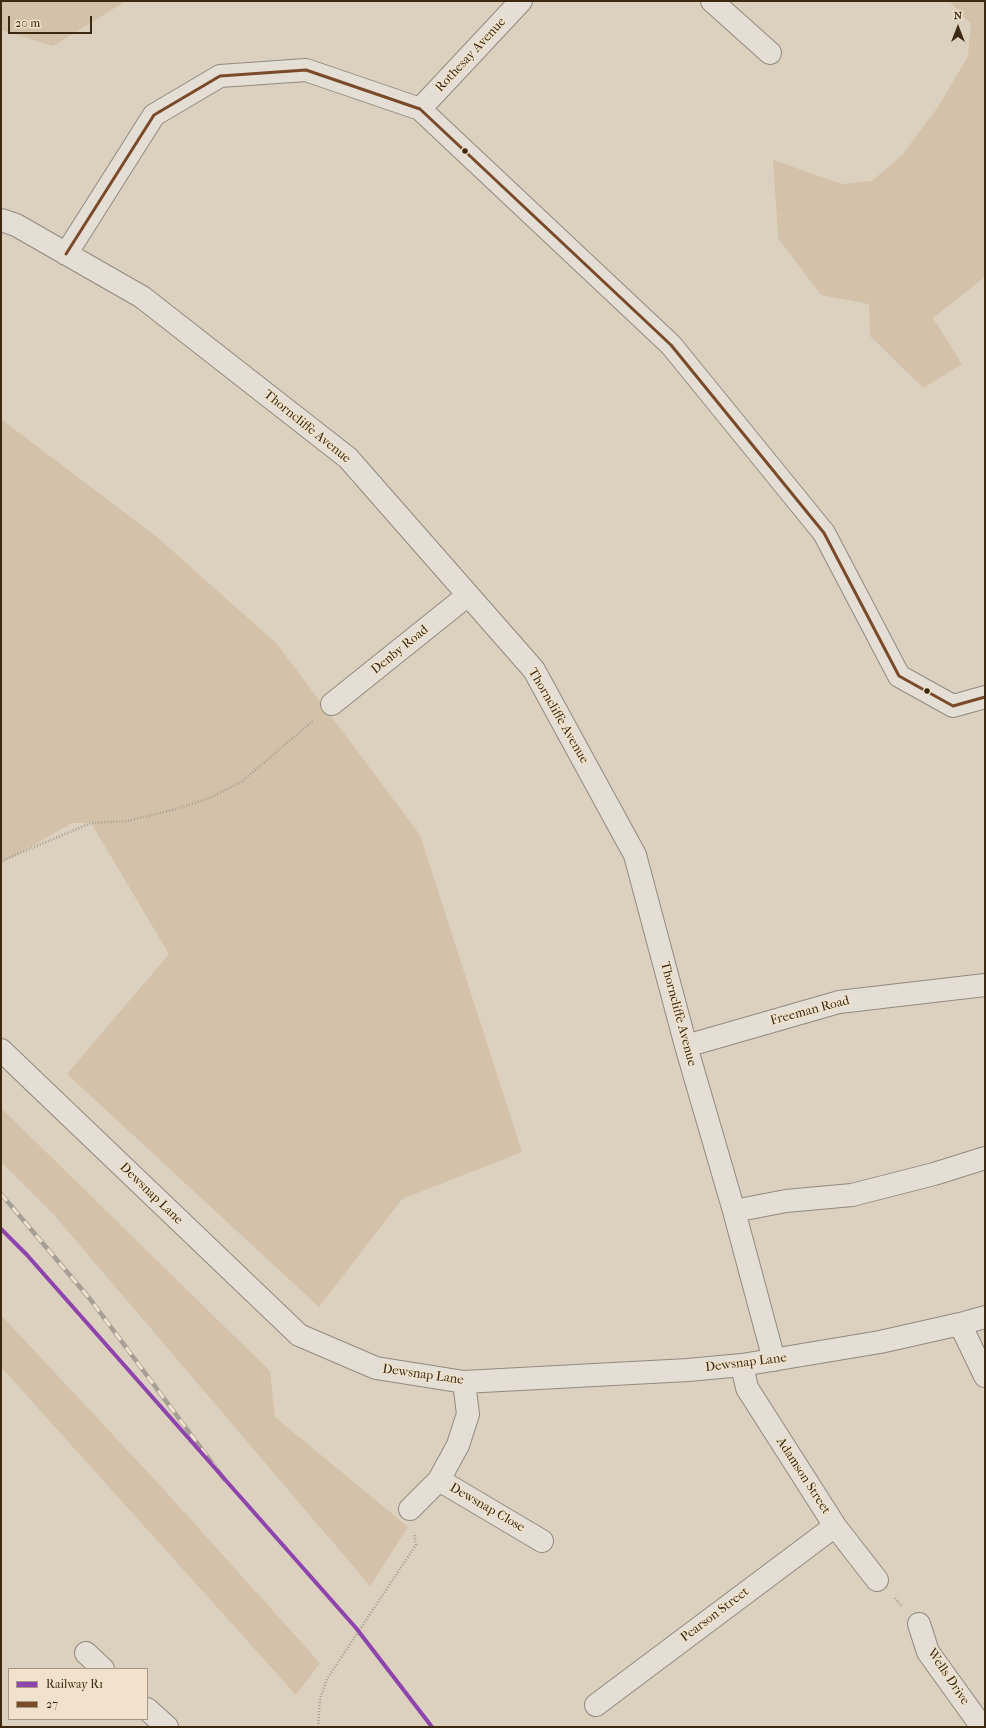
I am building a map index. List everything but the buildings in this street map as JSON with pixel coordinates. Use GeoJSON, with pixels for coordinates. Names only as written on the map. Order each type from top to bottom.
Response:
{"type":"FeatureCollection","features":[{"type":"Feature","properties":{"kind":"street","name":"Rothesay Avenue"},"geometry":{"type":"LineString","coordinates":[[420,109],[521,1]]}},
{"type":"Feature","properties":{"kind":"street"},"geometry":{"type":"LineString","coordinates":[[712,1],[770,54]]}},
{"type":"Feature","properties":{"kind":"street"},"geometry":{"type":"LineString","coordinates":[[66,254],[154,115],[220,76],[306,70],[420,109],[671,345],[824,533],[899,676],[953,706],[985,697]]}},
{"type":"Feature","properties":{"kind":"street","name":"Thorncliffe Avenue"},"geometry":{"type":"LineString","coordinates":[[1,220],[16,225],[142,297],[348,458],[534,670],[635,855],[686,1046],[734,1211],[774,1360]]}},
{"type":"Feature","properties":{"kind":"street","name":"Denby Road"},"geometry":{"type":"LineString","coordinates":[[332,704],[468,596]]}},
{"type":"Feature","properties":{"kind":"street","name":"Freeman Road"},"geometry":{"type":"LineString","coordinates":[[686,1046],[839,1002],[985,985]]}},
{"type":"Feature","properties":{"kind":"street","name":"Dewsnap Lane"},"geometry":{"type":"LineString","coordinates":[[1,1050],[299,1335],[376,1368],[464,1382],[680,1371],[742,1365],[880,1342],[985,1317]]}},
{"type":"Feature","properties":{"kind":"street"},"geometry":{"type":"LineString","coordinates":[[734,1211],[786,1201],[852,1194],[934,1174],[985,1158]]}},
{"type":"Feature","properties":{"kind":"street"},"geometry":{"type":"LineString","coordinates":[[960,1324],[985,1376]]}},
{"type":"Feature","properties":{"kind":"street","name":"Adamson Street"},"geometry":{"type":"LineString","coordinates":[[742,1365],[747,1388],[835,1526],[877,1580]]}},
{"type":"Feature","properties":{"kind":"street","name":"Dewsnap Close"},"geometry":{"type":"LineString","coordinates":[[464,1382],[468,1414],[458,1445],[439,1480],[542,1541]]}},
{"type":"Feature","properties":{"kind":"street"},"geometry":{"type":"LineString","coordinates":[[410,1509],[439,1480]]}},
{"type":"Feature","properties":{"kind":"street","name":"Pearson Street"},"geometry":{"type":"LineString","coordinates":[[596,1705],[835,1526]]}},
{"type":"Feature","properties":{"kind":"street","name":"Wells Drive"},"geometry":{"type":"LineString","coordinates":[[919,1624],[928,1652],[982,1727]]}},
{"type":"Feature","properties":{"kind":"street"},"geometry":{"type":"LineString","coordinates":[[86,1653],[102,1668]]}},
{"type":"Feature","properties":{"kind":"street"},"geometry":{"type":"LineString","coordinates":[[148,1710],[167,1727]]}},
{"type":"Feature","properties":{"kind":"path"},"geometry":{"type":"LineString","coordinates":[[1,861],[91,823],[127,821],[176,809],[212,797],[241,782],[332,704]]}},
{"type":"Feature","properties":{"kind":"path"},"geometry":{"type":"LineString","coordinates":[[318,1727],[320,1699],[327,1679],[416,1545],[410,1509]]}},
{"type":"Feature","properties":{"kind":"path"},"geometry":{"type":"LineString","coordinates":[[877,1580],[919,1624]]}},
{"type":"Feature","properties":{"kind":"shaded area"},"geometry":{"type":"Polygon","coordinates":[[[1,1],[126,1],[53,46],[1,30],[1,1]]]}},
{"type":"Feature","properties":{"kind":"shaded area"},"geometry":{"type":"Polygon","coordinates":[[[949,1],[985,1],[985,277],[933,318],[962,364],[923,388],[870,336],[869,304],[821,295],[778,238],[773,160],[842,184],[872,181],[902,155],[938,107],[968,56],[971,24],[949,1]]]}},
{"type":"Feature","properties":{"kind":"shaded area"},"geometry":{"type":"Polygon","coordinates":[[[1,419],[157,537],[277,644],[420,835],[522,1152],[402,1199],[319,1307],[67,1074],[169,954],[91,823],[72,823],[1,864],[1,419]]]}},
{"type":"Feature","properties":{"kind":"shaded area"},"geometry":{"type":"Polygon","coordinates":[[[1,1108],[270,1371],[275,1417],[408,1527],[370,1586],[55,1216],[1,1162],[1,1108]]]}},
{"type":"Feature","properties":{"kind":"shaded area"},"geometry":{"type":"Polygon","coordinates":[[[1,1315],[157,1482],[320,1663],[296,1695],[1,1367],[1,1315]]]}},
{"type":"Feature","properties":{"kind":"railway"},"geometry":{"type":"LineString","coordinates":[[1,1194],[90,1299],[224,1479]]}},
{"type":"Feature","properties":{"kind":"rail line","name":"R1"},"geometry":{"type":"LineString","coordinates":[[1,1229],[27,1255],[356,1628],[432,1727]]}},
{"type":"Feature","properties":{"kind":"transit line","name":"27"},"geometry":{"type":"LineString","coordinates":[[66,254],[154,115],[220,76],[306,70],[420,109],[671,345],[824,533],[899,676],[953,706],[985,697]]}}]}
